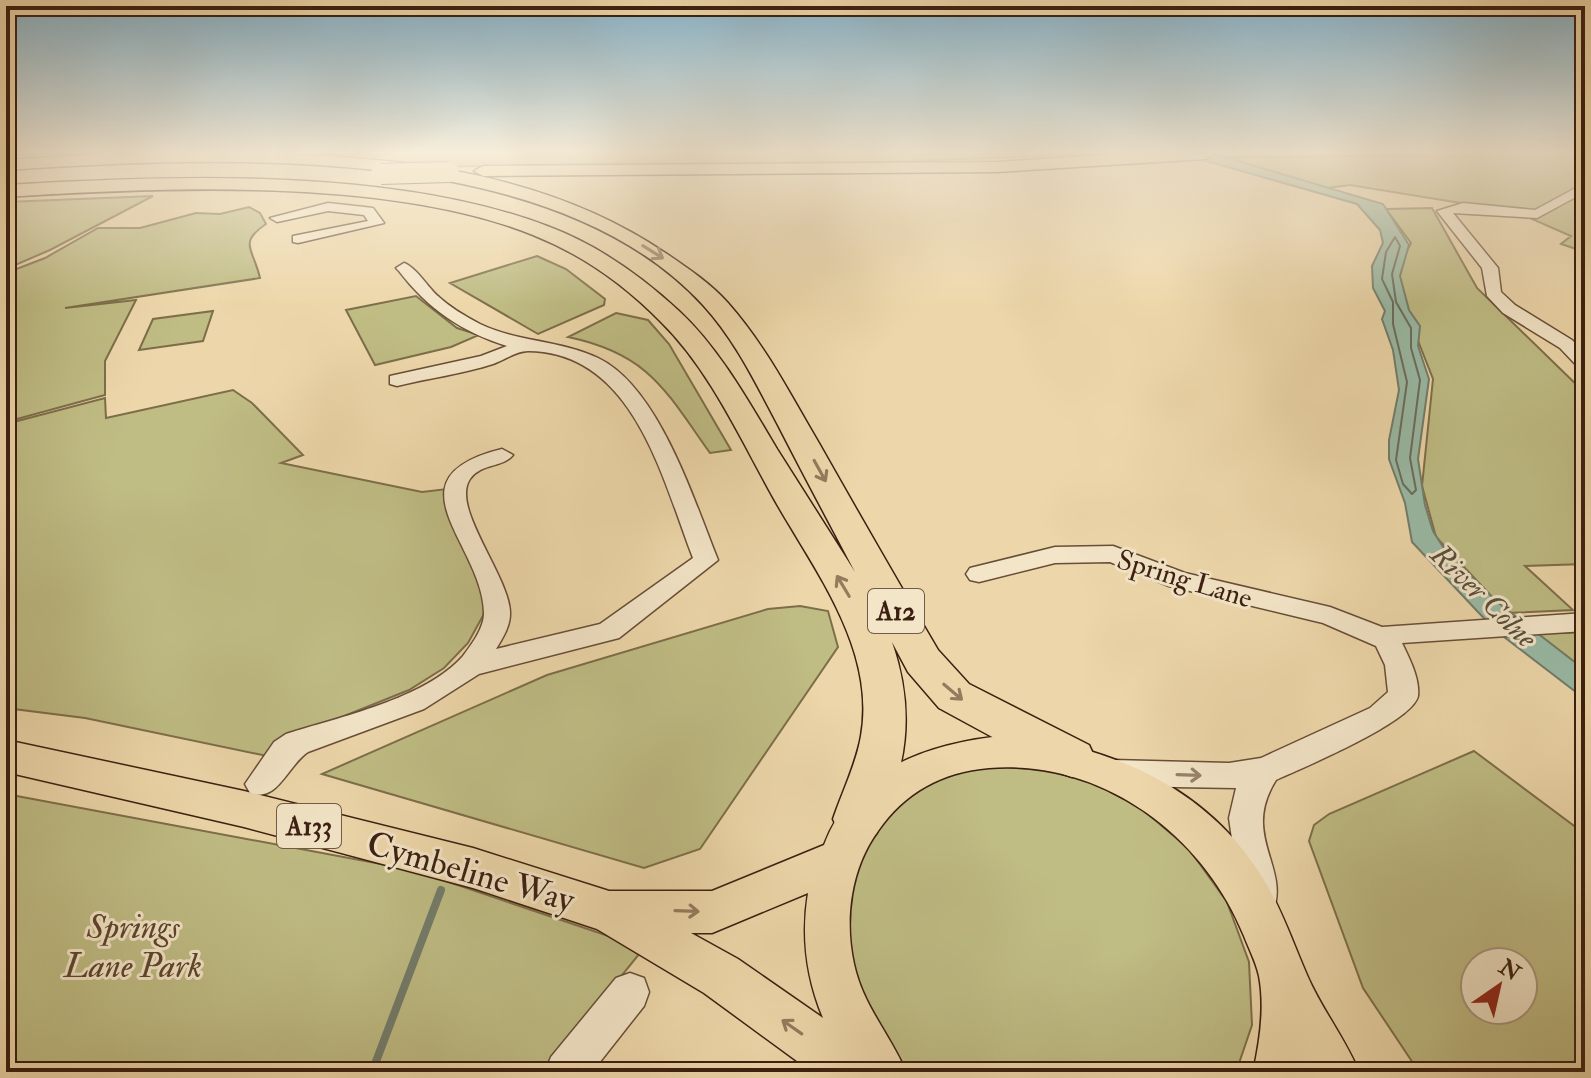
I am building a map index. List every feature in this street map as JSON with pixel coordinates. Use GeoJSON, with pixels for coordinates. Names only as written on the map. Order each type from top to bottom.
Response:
{"type":"FeatureCollection","features":[{"type":"Feature","properties":{"kind":"highway","name":"A12"},"geometry":{"type":"LineString","coordinates":[[438,204],[483,214],[555,238],[600,260],[639,287],[670,316],[713,372],[863,620],[883,677],[885,732],[858,819]]}},
{"type":"Feature","properties":{"kind":"highway","name":"A12"},"geometry":{"type":"LineString","coordinates":[[551,204],[635,242],[694,282],[730,320],[752,351],[931,670],[954,696],[1072,758]]}},
{"type":"Feature","properties":{"kind":"main road"},"geometry":{"type":"LineString","coordinates":[[880,1072],[849,1022],[833,979],[825,911],[835,861],[858,819],[885,790],[911,772],[942,759],[978,751],[1013,749],[1072,758],[1113,773],[1159,799],[1195,826],[1225,857],[1259,914],[1283,979],[1333,1072]]}},
{"type":"Feature","properties":{"kind":"main road","name":"Cymbeline Way"},"geometry":{"type":"LineString","coordinates":[[6,756],[244,809],[473,868],[609,912],[721,976],[855,1072]]}},
{"type":"Feature","properties":{"kind":"main road","name":"Cymbeline Way"},"geometry":{"type":"LineString","coordinates":[[609,912],[712,912],[835,861]]}},
{"type":"Feature","properties":{"kind":"main road"},"geometry":{"type":"LineString","coordinates":[[1279,1072],[1286,1035],[1283,979]]}},
{"type":"Feature","properties":{"kind":"street"},"geometry":{"type":"LineString","coordinates":[[1554,204],[1537,214],[1463,207],[1444,211],[1490,268],[1493,293],[1509,309],[1566,344],[1585,364]]}},
{"type":"Feature","properties":{"kind":"street"},"geometry":{"type":"LineString","coordinates":[[277,218],[344,208],[368,211],[377,223],[298,239]]}},
{"type":"Feature","properties":{"kind":"street"},"geometry":{"type":"LineString","coordinates":[[261,784],[285,751],[297,743],[412,701],[470,666],[609,631],[706,560],[649,427],[616,381],[590,361],[475,329],[450,316],[418,289],[404,268]]}},
{"type":"Feature","properties":{"kind":"street"},"geometry":{"type":"LineString","coordinates":[[397,380],[486,360],[525,345]]}},
{"type":"Feature","properties":{"kind":"street"},"geometry":{"type":"LineString","coordinates":[[470,666],[494,628],[497,614],[494,591],[469,541],[454,485],[457,476],[473,461],[502,455]]}},
{"type":"Feature","properties":{"kind":"street","name":"Spring Lane"},"geometry":{"type":"LineString","coordinates":[[979,574],[1055,555],[1113,554],[1178,580],[1330,616],[1387,640]]}},
{"type":"Feature","properties":{"kind":"street"},"geometry":{"type":"LineString","coordinates":[[1113,773],[1229,776],[1265,771],[1393,708],[1403,696],[1399,665],[1387,640],[1400,632],[1585,622]]}},
{"type":"Feature","properties":{"kind":"street"},"geometry":{"type":"LineString","coordinates":[[1259,914],[1260,878],[1246,815],[1249,793],[1265,771]]}},
{"type":"Feature","properties":{"kind":"street"},"geometry":{"type":"LineString","coordinates":[[580,1066],[630,992]]}},
{"type":"Feature","properties":{"kind":"green space"},"geometry":{"type":"Polygon","coordinates":[[[6,204],[137,204],[50,250],[6,269],[6,204]]]}},
{"type":"Feature","properties":{"kind":"green space"},"geometry":{"type":"Polygon","coordinates":[[[1469,204],[1585,204],[1585,252],[1561,244],[1571,236],[1516,212],[1469,204]]]}},
{"type":"Feature","properties":{"kind":"green space"},"geometry":{"type":"Polygon","coordinates":[[[249,207],[260,213],[266,224],[252,236],[250,242],[260,278],[65,308],[136,300],[105,361],[105,395],[6,422],[6,273],[45,258],[98,228],[140,228],[196,213],[220,214],[249,207]]]}},
{"type":"Feature","properties":{"kind":"green space"},"geometry":{"type":"Polygon","coordinates":[[[1432,208],[1477,288],[1585,393],[1585,564],[1525,566],[1573,610],[1507,613],[1436,537],[1422,486],[1433,379],[1393,277],[1411,243],[1386,209],[1432,208]]]}},
{"type":"Feature","properties":{"kind":"green space"},"geometry":{"type":"Polygon","coordinates":[[[537,256],[566,269],[605,299],[604,305],[538,334],[450,283],[537,256]]]}},
{"type":"Feature","properties":{"kind":"green space"},"geometry":{"type":"Polygon","coordinates":[[[416,296],[457,328],[479,335],[451,347],[375,365],[346,310],[416,296]]]}},
{"type":"Feature","properties":{"kind":"green space"},"geometry":{"type":"Polygon","coordinates":[[[213,311],[203,341],[139,350],[153,319],[213,311]]]}},
{"type":"Feature","properties":{"kind":"green space"},"geometry":{"type":"Polygon","coordinates":[[[616,313],[648,320],[669,344],[731,450],[710,453],[667,393],[637,365],[596,344],[568,337],[616,313]]]}},
{"type":"Feature","properties":{"kind":"green space"},"geometry":{"type":"Polygon","coordinates":[[[233,390],[252,403],[303,455],[281,463],[422,492],[447,489],[455,531],[482,586],[485,612],[468,643],[444,668],[409,690],[327,723],[267,756],[85,718],[6,708],[6,424],[105,398],[106,418],[233,390]]]}},
{"type":"Feature","properties":{"kind":"green space"},"geometry":{"type":"Polygon","coordinates":[[[800,606],[828,611],[838,647],[700,849],[644,868],[322,774],[547,675],[768,609],[800,606]]]}},
{"type":"Feature","properties":{"kind":"green space"},"geometry":{"type":"Polygon","coordinates":[[[1525,625],[1561,633],[1585,632],[1585,670],[1525,625]]]}},
{"type":"Feature","properties":{"kind":"green space"},"geometry":{"type":"Polygon","coordinates":[[[1474,751],[1585,834],[1585,1072],[1419,1072],[1363,988],[1309,841],[1314,825],[1329,814],[1474,751]]]}},
{"type":"Feature","properties":{"kind":"green space"},"geometry":{"type":"Polygon","coordinates":[[[1028,765],[1089,780],[1142,809],[1189,849],[1227,902],[1249,962],[1252,1025],[1236,1072],[903,1072],[858,1003],[840,933],[847,871],[874,820],[916,785],[969,767],[1028,765]]]}},
{"type":"Feature","properties":{"kind":"green space","name":"Springs Lane Park"},"geometry":{"type":"Polygon","coordinates":[[[6,794],[413,870],[644,948],[544,1072],[6,1072],[6,794]]]}},
{"type":"Feature","properties":{"kind":"water","name":"River Colne"},"geometry":{"type":"Polygon","coordinates":[[[1357,204],[1383,204],[1409,245],[1400,276],[1409,310],[1420,326],[1418,346],[1429,379],[1418,459],[1425,505],[1433,531],[1443,547],[1496,601],[1585,670],[1585,699],[1495,630],[1412,542],[1405,503],[1389,459],[1389,440],[1399,390],[1393,350],[1382,319],[1385,311],[1373,288],[1372,266],[1383,243],[1380,230],[1357,204]]]}},
{"type":"Feature","properties":{"kind":"waterway"},"geometry":{"type":"LineString","coordinates":[[372,1072],[441,890]]}}]}
